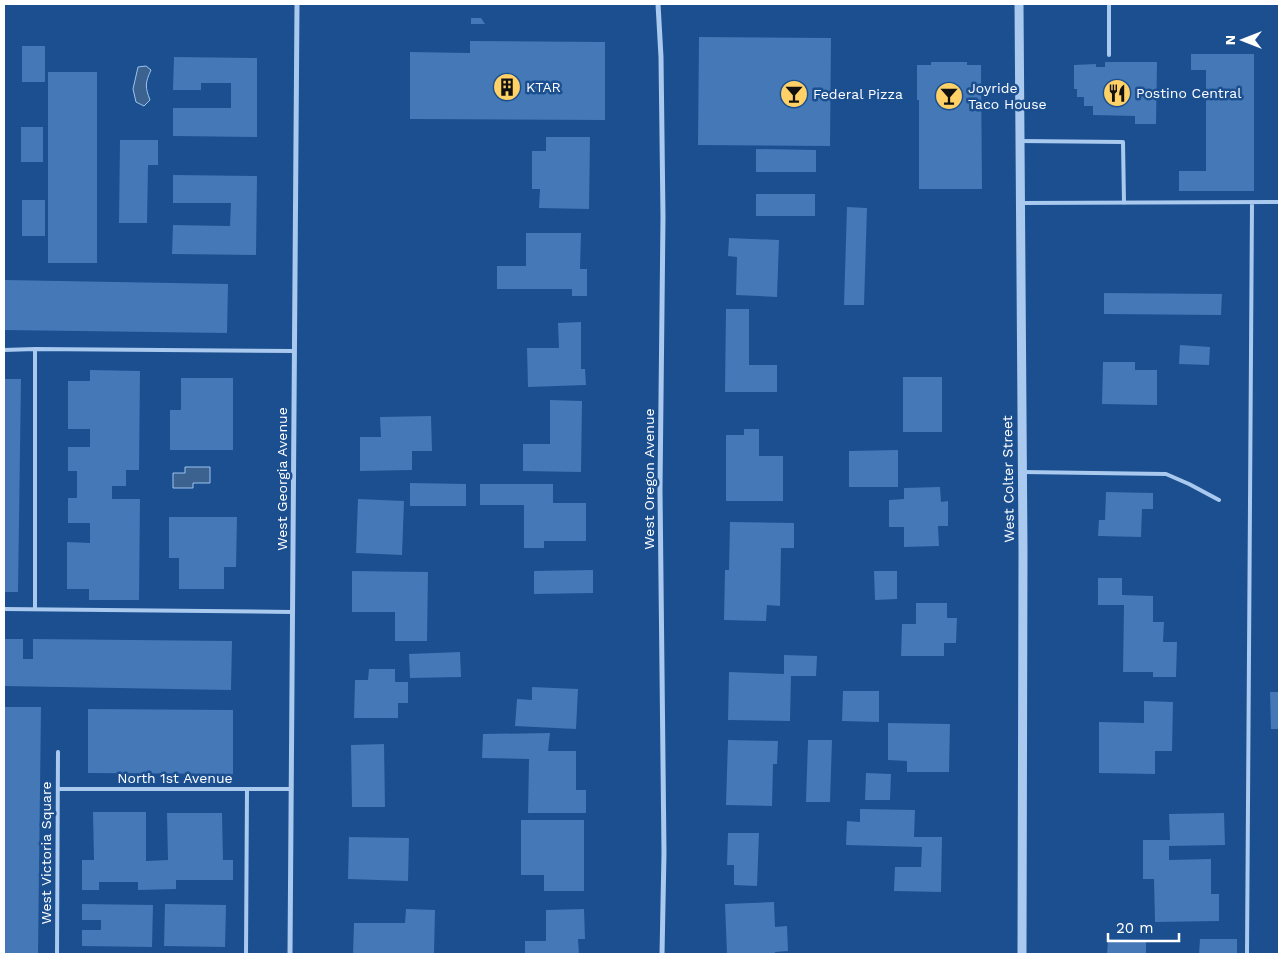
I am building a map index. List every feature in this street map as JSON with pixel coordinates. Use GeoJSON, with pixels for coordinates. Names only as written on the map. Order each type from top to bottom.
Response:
{"type":"FeatureCollection","features":[{"type":"Feature","properties":{"kind":"street","name":"West Georgia Avenue"},"geometry":{"type":"LineString","coordinates":[[290,954],[297,4]]}},
{"type":"Feature","properties":{"kind":"street","name":"West Oregon Avenue"},"geometry":{"type":"LineString","coordinates":[[658,4],[661,56],[663,217],[660,489],[664,853],[662,954]]}},
{"type":"Feature","properties":{"kind":"street","name":"West Colter Street"},"geometry":{"type":"LineString","coordinates":[[1019,4],[1022,472],[1022,954]]}},
{"type":"Feature","properties":{"kind":"lane"},"geometry":{"type":"LineString","coordinates":[[1109,4],[1109,55]]}},
{"type":"Feature","properties":{"kind":"lane"},"geometry":{"type":"LineString","coordinates":[[1020,141],[1123,142],[1124,203]]}},
{"type":"Feature","properties":{"kind":"lane"},"geometry":{"type":"LineString","coordinates":[[1247,954],[1252,202]]}},
{"type":"Feature","properties":{"kind":"lane"},"geometry":{"type":"LineString","coordinates":[[1020,203],[1279,202]]}},
{"type":"Feature","properties":{"kind":"lane"},"geometry":{"type":"LineString","coordinates":[[36,349],[36,609]]}},
{"type":"Feature","properties":{"kind":"lane"},"geometry":{"type":"LineString","coordinates":[[4,350],[294,350]]}},
{"type":"Feature","properties":{"kind":"lane"},"geometry":{"type":"LineString","coordinates":[[1022,472],[1166,474],[1219,500]]}},
{"type":"Feature","properties":{"kind":"lane"},"geometry":{"type":"LineString","coordinates":[[4,610],[293,612]]}},
{"type":"Feature","properties":{"kind":"lane","name":"West Victoria Square"},"geometry":{"type":"LineString","coordinates":[[57,954],[58,752]]}},
{"type":"Feature","properties":{"kind":"lane","name":"North 1st Avenue"},"geometry":{"type":"LineString","coordinates":[[58,789],[291,789]]}},
{"type":"Feature","properties":{"kind":"lane"},"geometry":{"type":"LineString","coordinates":[[246,954],[247,789]]}},
{"type":"Feature","properties":{"kind":"water"},"geometry":{"type":"Polygon","coordinates":[[[146,66],[151,70],[146,85],[150,100],[144,106],[136,102],[133,89],[138,67],[146,66]]]}},
{"type":"Feature","properties":{"kind":"water"},"geometry":{"type":"Polygon","coordinates":[[[185,467],[210,467],[210,483],[193,483],[193,488],[173,488],[173,473],[185,473],[185,467]]]}},
{"type":"Feature","properties":{"kind":"building"},"geometry":{"type":"Polygon","coordinates":[[[471,18],[481,18],[485,24],[471,24],[471,18]]]}},
{"type":"Feature","properties":{"kind":"building"},"geometry":{"type":"Polygon","coordinates":[[[699,37],[831,38],[830,146],[698,145],[699,37]]]}},
{"type":"Feature","properties":{"kind":"building","name":"KTAR"},"geometry":{"type":"Polygon","coordinates":[[[470,41],[605,42],[605,120],[410,119],[410,52],[470,53],[470,41]]]}},
{"type":"Feature","properties":{"kind":"building"},"geometry":{"type":"Polygon","coordinates":[[[22,46],[45,46],[45,82],[22,82],[22,46]]]}},
{"type":"Feature","properties":{"kind":"building"},"geometry":{"type":"Polygon","coordinates":[[[1191,54],[1254,54],[1254,191],[1179,191],[1179,171],[1206,171],[1206,70],[1191,70],[1191,54]]]}},
{"type":"Feature","properties":{"kind":"building"},"geometry":{"type":"Polygon","coordinates":[[[174,57],[257,58],[257,137],[173,136],[173,108],[231,108],[231,83],[201,83],[201,90],[173,90],[174,57]]]}},
{"type":"Feature","properties":{"kind":"building"},"geometry":{"type":"Polygon","coordinates":[[[931,62],[967,62],[967,65],[981,65],[982,189],[919,189],[917,65],[931,65],[931,62]]]}},
{"type":"Feature","properties":{"kind":"building","name":"Postino Central"},"geometry":{"type":"Polygon","coordinates":[[[1105,62],[1157,62],[1156,124],[1135,124],[1135,116],[1093,115],[1093,106],[1084,106],[1084,97],[1077,97],[1077,89],[1074,89],[1074,65],[1096,64],[1096,67],[1105,67],[1105,62]]]}},
{"type":"Feature","properties":{"kind":"building"},"geometry":{"type":"Polygon","coordinates":[[[48,72],[97,72],[97,263],[48,263],[48,72]]]}},
{"type":"Feature","properties":{"kind":"building"},"geometry":{"type":"Polygon","coordinates":[[[21,127],[43,127],[43,162],[21,162],[21,127]]]}},
{"type":"Feature","properties":{"kind":"building"},"geometry":{"type":"Polygon","coordinates":[[[546,137],[590,137],[589,209],[539,208],[540,189],[532,189],[532,151],[546,151],[546,137]]]}},
{"type":"Feature","properties":{"kind":"building"},"geometry":{"type":"Polygon","coordinates":[[[120,140],[158,140],[158,165],[148,165],[147,223],[119,223],[120,140]]]}},
{"type":"Feature","properties":{"kind":"building"},"geometry":{"type":"Polygon","coordinates":[[[756,149],[816,150],[816,172],[756,172],[756,149]]]}},
{"type":"Feature","properties":{"kind":"building"},"geometry":{"type":"Polygon","coordinates":[[[173,175],[257,176],[256,255],[172,254],[173,225],[230,226],[231,203],[173,203],[173,175]]]}},
{"type":"Feature","properties":{"kind":"building"},"geometry":{"type":"Polygon","coordinates":[[[756,194],[815,194],[815,216],[756,216],[756,194]]]}},
{"type":"Feature","properties":{"kind":"building"},"geometry":{"type":"Polygon","coordinates":[[[22,200],[45,200],[45,236],[22,236],[22,200]]]}},
{"type":"Feature","properties":{"kind":"building"},"geometry":{"type":"Polygon","coordinates":[[[847,207],[867,208],[864,305],[844,305],[847,207]]]}},
{"type":"Feature","properties":{"kind":"building"},"geometry":{"type":"Polygon","coordinates":[[[526,233],[581,233],[580,269],[587,269],[587,296],[572,296],[572,289],[497,289],[497,266],[526,266],[526,233]]]}},
{"type":"Feature","properties":{"kind":"building"},"geometry":{"type":"Polygon","coordinates":[[[729,238],[779,240],[777,297],[736,295],[737,257],[728,256],[729,238]]]}},
{"type":"Feature","properties":{"kind":"building"},"geometry":{"type":"Polygon","coordinates":[[[4,280],[228,284],[227,333],[4,330],[4,280]]]}},
{"type":"Feature","properties":{"kind":"building"},"geometry":{"type":"Polygon","coordinates":[[[1104,293],[1222,294],[1221,315],[1104,314],[1104,293]]]}},
{"type":"Feature","properties":{"kind":"building"},"geometry":{"type":"Polygon","coordinates":[[[726,309],[749,309],[749,365],[777,365],[777,392],[725,392],[726,309]]]}},
{"type":"Feature","properties":{"kind":"building"},"geometry":{"type":"Polygon","coordinates":[[[581,322],[581,369],[585,369],[586,385],[528,387],[527,348],[559,348],[558,323],[581,322]]]}},
{"type":"Feature","properties":{"kind":"building"},"geometry":{"type":"Polygon","coordinates":[[[1180,345],[1210,347],[1209,365],[1179,364],[1180,345]]]}},
{"type":"Feature","properties":{"kind":"building"},"geometry":{"type":"Polygon","coordinates":[[[1103,362],[1135,362],[1135,370],[1157,370],[1157,405],[1102,404],[1103,362]]]}},
{"type":"Feature","properties":{"kind":"building"},"geometry":{"type":"Polygon","coordinates":[[[90,370],[140,371],[139,470],[126,470],[126,486],[112,486],[112,499],[140,499],[139,600],[89,600],[89,589],[67,589],[67,542],[90,543],[90,523],[68,523],[68,498],[77,498],[77,471],[68,471],[68,447],[90,447],[90,429],[68,429],[68,381],[90,381],[90,370]]]}},
{"type":"Feature","properties":{"kind":"building"},"geometry":{"type":"Polygon","coordinates":[[[903,377],[942,377],[942,432],[903,432],[903,377]]]}},
{"type":"Feature","properties":{"kind":"building"},"geometry":{"type":"Polygon","coordinates":[[[181,378],[233,378],[233,450],[170,450],[170,410],[181,410],[181,378]]]}},
{"type":"Feature","properties":{"kind":"building"},"geometry":{"type":"Polygon","coordinates":[[[4,379],[21,379],[18,592],[4,592],[4,379]]]}},
{"type":"Feature","properties":{"kind":"building"},"geometry":{"type":"Polygon","coordinates":[[[550,400],[582,401],[581,472],[523,471],[523,444],[550,444],[550,400]]]}},
{"type":"Feature","properties":{"kind":"building"},"geometry":{"type":"Polygon","coordinates":[[[431,416],[432,451],[412,451],[412,470],[360,471],[360,437],[381,437],[380,417],[431,416]]]}},
{"type":"Feature","properties":{"kind":"building"},"geometry":{"type":"Polygon","coordinates":[[[744,429],[759,429],[759,456],[783,456],[783,501],[726,501],[726,435],[744,435],[744,429]]]}},
{"type":"Feature","properties":{"kind":"building"},"geometry":{"type":"Polygon","coordinates":[[[898,450],[898,487],[849,487],[849,451],[898,450]]]}},
{"type":"Feature","properties":{"kind":"building"},"geometry":{"type":"Polygon","coordinates":[[[410,483],[466,484],[466,506],[410,506],[410,483]]]}},
{"type":"Feature","properties":{"kind":"building"},"geometry":{"type":"Polygon","coordinates":[[[480,484],[553,484],[553,503],[586,503],[586,541],[544,541],[544,548],[524,548],[524,505],[480,505],[480,484]]]}},
{"type":"Feature","properties":{"kind":"building"},"geometry":{"type":"Polygon","coordinates":[[[940,487],[941,502],[948,501],[948,526],[938,526],[939,546],[904,547],[904,527],[889,527],[889,500],[904,499],[904,488],[940,487]]]}},
{"type":"Feature","properties":{"kind":"building"},"geometry":{"type":"Polygon","coordinates":[[[1106,492],[1153,493],[1153,509],[1142,509],[1141,537],[1098,536],[1099,520],[1105,520],[1106,492]]]}},
{"type":"Feature","properties":{"kind":"building"},"geometry":{"type":"Polygon","coordinates":[[[358,499],[404,501],[402,555],[356,553],[358,499]]]}},
{"type":"Feature","properties":{"kind":"building"},"geometry":{"type":"Polygon","coordinates":[[[169,517],[237,517],[236,567],[224,567],[224,589],[179,589],[179,558],[169,558],[169,517]]]}},
{"type":"Feature","properties":{"kind":"building"},"geometry":{"type":"Polygon","coordinates":[[[730,522],[794,523],[794,548],[781,548],[780,606],[767,605],[766,621],[724,620],[725,570],[729,570],[730,522]]]}},
{"type":"Feature","properties":{"kind":"building"},"geometry":{"type":"Polygon","coordinates":[[[593,570],[593,593],[534,594],[534,571],[593,570]]]}},
{"type":"Feature","properties":{"kind":"building"},"geometry":{"type":"Polygon","coordinates":[[[352,571],[428,572],[427,641],[395,641],[395,612],[352,612],[352,571]]]}},
{"type":"Feature","properties":{"kind":"building"},"geometry":{"type":"Polygon","coordinates":[[[874,571],[897,571],[897,599],[875,600],[874,571]]]}},
{"type":"Feature","properties":{"kind":"building"},"geometry":{"type":"Polygon","coordinates":[[[1098,578],[1122,578],[1122,595],[1153,596],[1153,622],[1164,622],[1163,642],[1177,642],[1176,677],[1153,677],[1153,672],[1123,672],[1124,605],[1098,605],[1098,578]]]}},
{"type":"Feature","properties":{"kind":"building"},"geometry":{"type":"Polygon","coordinates":[[[916,603],[947,603],[947,618],[957,618],[956,643],[944,643],[944,656],[901,656],[902,624],[916,624],[916,603]]]}},
{"type":"Feature","properties":{"kind":"building"},"geometry":{"type":"Polygon","coordinates":[[[4,639],[23,639],[23,659],[33,659],[33,639],[232,641],[231,690],[4,686],[4,639]]]}},
{"type":"Feature","properties":{"kind":"building"},"geometry":{"type":"Polygon","coordinates":[[[460,652],[461,677],[410,678],[409,654],[460,652]]]}},
{"type":"Feature","properties":{"kind":"building"},"geometry":{"type":"Polygon","coordinates":[[[784,655],[817,656],[816,676],[791,676],[790,721],[728,720],[729,672],[784,674],[784,655]]]}},
{"type":"Feature","properties":{"kind":"building"},"geometry":{"type":"Polygon","coordinates":[[[369,669],[395,669],[395,682],[408,682],[408,703],[398,703],[398,718],[354,718],[355,680],[368,680],[369,669]]]}},
{"type":"Feature","properties":{"kind":"building"},"geometry":{"type":"Polygon","coordinates":[[[532,687],[578,689],[576,729],[515,726],[517,699],[532,700],[532,687]]]}},
{"type":"Feature","properties":{"kind":"building"},"geometry":{"type":"Polygon","coordinates":[[[843,691],[879,691],[879,722],[842,721],[843,691]]]}},
{"type":"Feature","properties":{"kind":"building"},"geometry":{"type":"Polygon","coordinates":[[[1270,692],[1279,692],[1279,729],[1271,729],[1270,692]]]}},
{"type":"Feature","properties":{"kind":"building"},"geometry":{"type":"Polygon","coordinates":[[[1144,701],[1173,702],[1172,751],[1155,751],[1155,774],[1099,773],[1099,722],[1144,723],[1144,701]]]}},
{"type":"Feature","properties":{"kind":"building"},"geometry":{"type":"Polygon","coordinates":[[[4,707],[41,707],[38,954],[4,954],[4,707]]]}},
{"type":"Feature","properties":{"kind":"building"},"geometry":{"type":"Polygon","coordinates":[[[88,709],[233,710],[233,774],[88,773],[88,709]]]}},
{"type":"Feature","properties":{"kind":"building"},"geometry":{"type":"Polygon","coordinates":[[[888,723],[950,724],[949,772],[907,772],[907,761],[888,760],[888,723]]]}},
{"type":"Feature","properties":{"kind":"building"},"geometry":{"type":"Polygon","coordinates":[[[550,733],[548,751],[576,751],[576,790],[586,790],[586,813],[528,813],[529,759],[482,758],[483,734],[550,733]]]}},
{"type":"Feature","properties":{"kind":"building"},"geometry":{"type":"Polygon","coordinates":[[[728,740],[778,741],[777,764],[773,764],[772,806],[726,805],[728,740]]]}},
{"type":"Feature","properties":{"kind":"building"},"geometry":{"type":"Polygon","coordinates":[[[808,740],[832,740],[830,802],[806,802],[808,740]]]}},
{"type":"Feature","properties":{"kind":"building"},"geometry":{"type":"Polygon","coordinates":[[[384,744],[385,807],[352,807],[351,745],[384,744]]]}},
{"type":"Feature","properties":{"kind":"building"},"geometry":{"type":"Polygon","coordinates":[[[866,773],[891,774],[890,800],[865,800],[866,773]]]}},
{"type":"Feature","properties":{"kind":"building"},"geometry":{"type":"Polygon","coordinates":[[[860,809],[915,810],[914,837],[942,837],[941,892],[894,891],[895,867],[921,867],[922,847],[846,845],[847,821],[860,822],[860,809]]]}},
{"type":"Feature","properties":{"kind":"building"},"geometry":{"type":"Polygon","coordinates":[[[93,812],[146,812],[146,861],[168,860],[167,813],[222,813],[223,860],[233,860],[233,880],[176,880],[176,889],[138,890],[138,882],[99,882],[99,890],[82,890],[82,860],[94,860],[93,812]]]}},
{"type":"Feature","properties":{"kind":"building"},"geometry":{"type":"Polygon","coordinates":[[[1224,813],[1225,845],[1169,846],[1169,860],[1211,859],[1211,894],[1219,894],[1219,921],[1155,922],[1154,879],[1143,879],[1143,840],[1170,840],[1169,814],[1224,813]]]}},
{"type":"Feature","properties":{"kind":"building"},"geometry":{"type":"Polygon","coordinates":[[[521,820],[584,820],[584,891],[544,891],[544,875],[521,875],[521,820]]]}},
{"type":"Feature","properties":{"kind":"building"},"geometry":{"type":"Polygon","coordinates":[[[728,833],[759,833],[757,886],[734,885],[734,865],[727,865],[728,833]]]}},
{"type":"Feature","properties":{"kind":"building"},"geometry":{"type":"Polygon","coordinates":[[[349,837],[409,838],[408,881],[348,879],[349,837]]]}},
{"type":"Feature","properties":{"kind":"building"},"geometry":{"type":"Polygon","coordinates":[[[774,902],[775,927],[787,926],[788,951],[775,952],[775,954],[727,954],[725,904],[774,902]]]}},
{"type":"Feature","properties":{"kind":"building"},"geometry":{"type":"Polygon","coordinates":[[[82,904],[153,905],[152,947],[82,946],[82,930],[101,930],[101,920],[82,920],[82,904]]]}},
{"type":"Feature","properties":{"kind":"building"},"geometry":{"type":"Polygon","coordinates":[[[165,904],[226,905],[225,947],[164,946],[165,904]]]}},
{"type":"Feature","properties":{"kind":"building"},"geometry":{"type":"Polygon","coordinates":[[[406,909],[435,910],[434,953],[353,954],[354,923],[405,923],[406,909]]]}},
{"type":"Feature","properties":{"kind":"building"},"geometry":{"type":"Polygon","coordinates":[[[584,909],[585,939],[578,939],[579,954],[525,954],[525,941],[546,941],[546,910],[584,909]]]}},
{"type":"Feature","properties":{"kind":"building"},"geometry":{"type":"Polygon","coordinates":[[[1108,939],[1146,940],[1146,954],[1107,954],[1108,939]]]}},
{"type":"Feature","properties":{"kind":"building"},"geometry":{"type":"Polygon","coordinates":[[[1200,939],[1237,939],[1237,954],[1199,954],[1200,939]]]}},
{"type":"Feature","properties":{"kind":"place","name":"KTAR"},"geometry":{"type":"Point","coordinates":[507,87]}},
{"type":"Feature","properties":{"kind":"place","name":"Postino Central"},"geometry":{"type":"Point","coordinates":[1117,93]}},
{"type":"Feature","properties":{"kind":"place","name":"Federal Pizza"},"geometry":{"type":"Point","coordinates":[794,94]}},
{"type":"Feature","properties":{"kind":"place","name":"Joyride Taco House"},"geometry":{"type":"Point","coordinates":[949,96]}}]}
